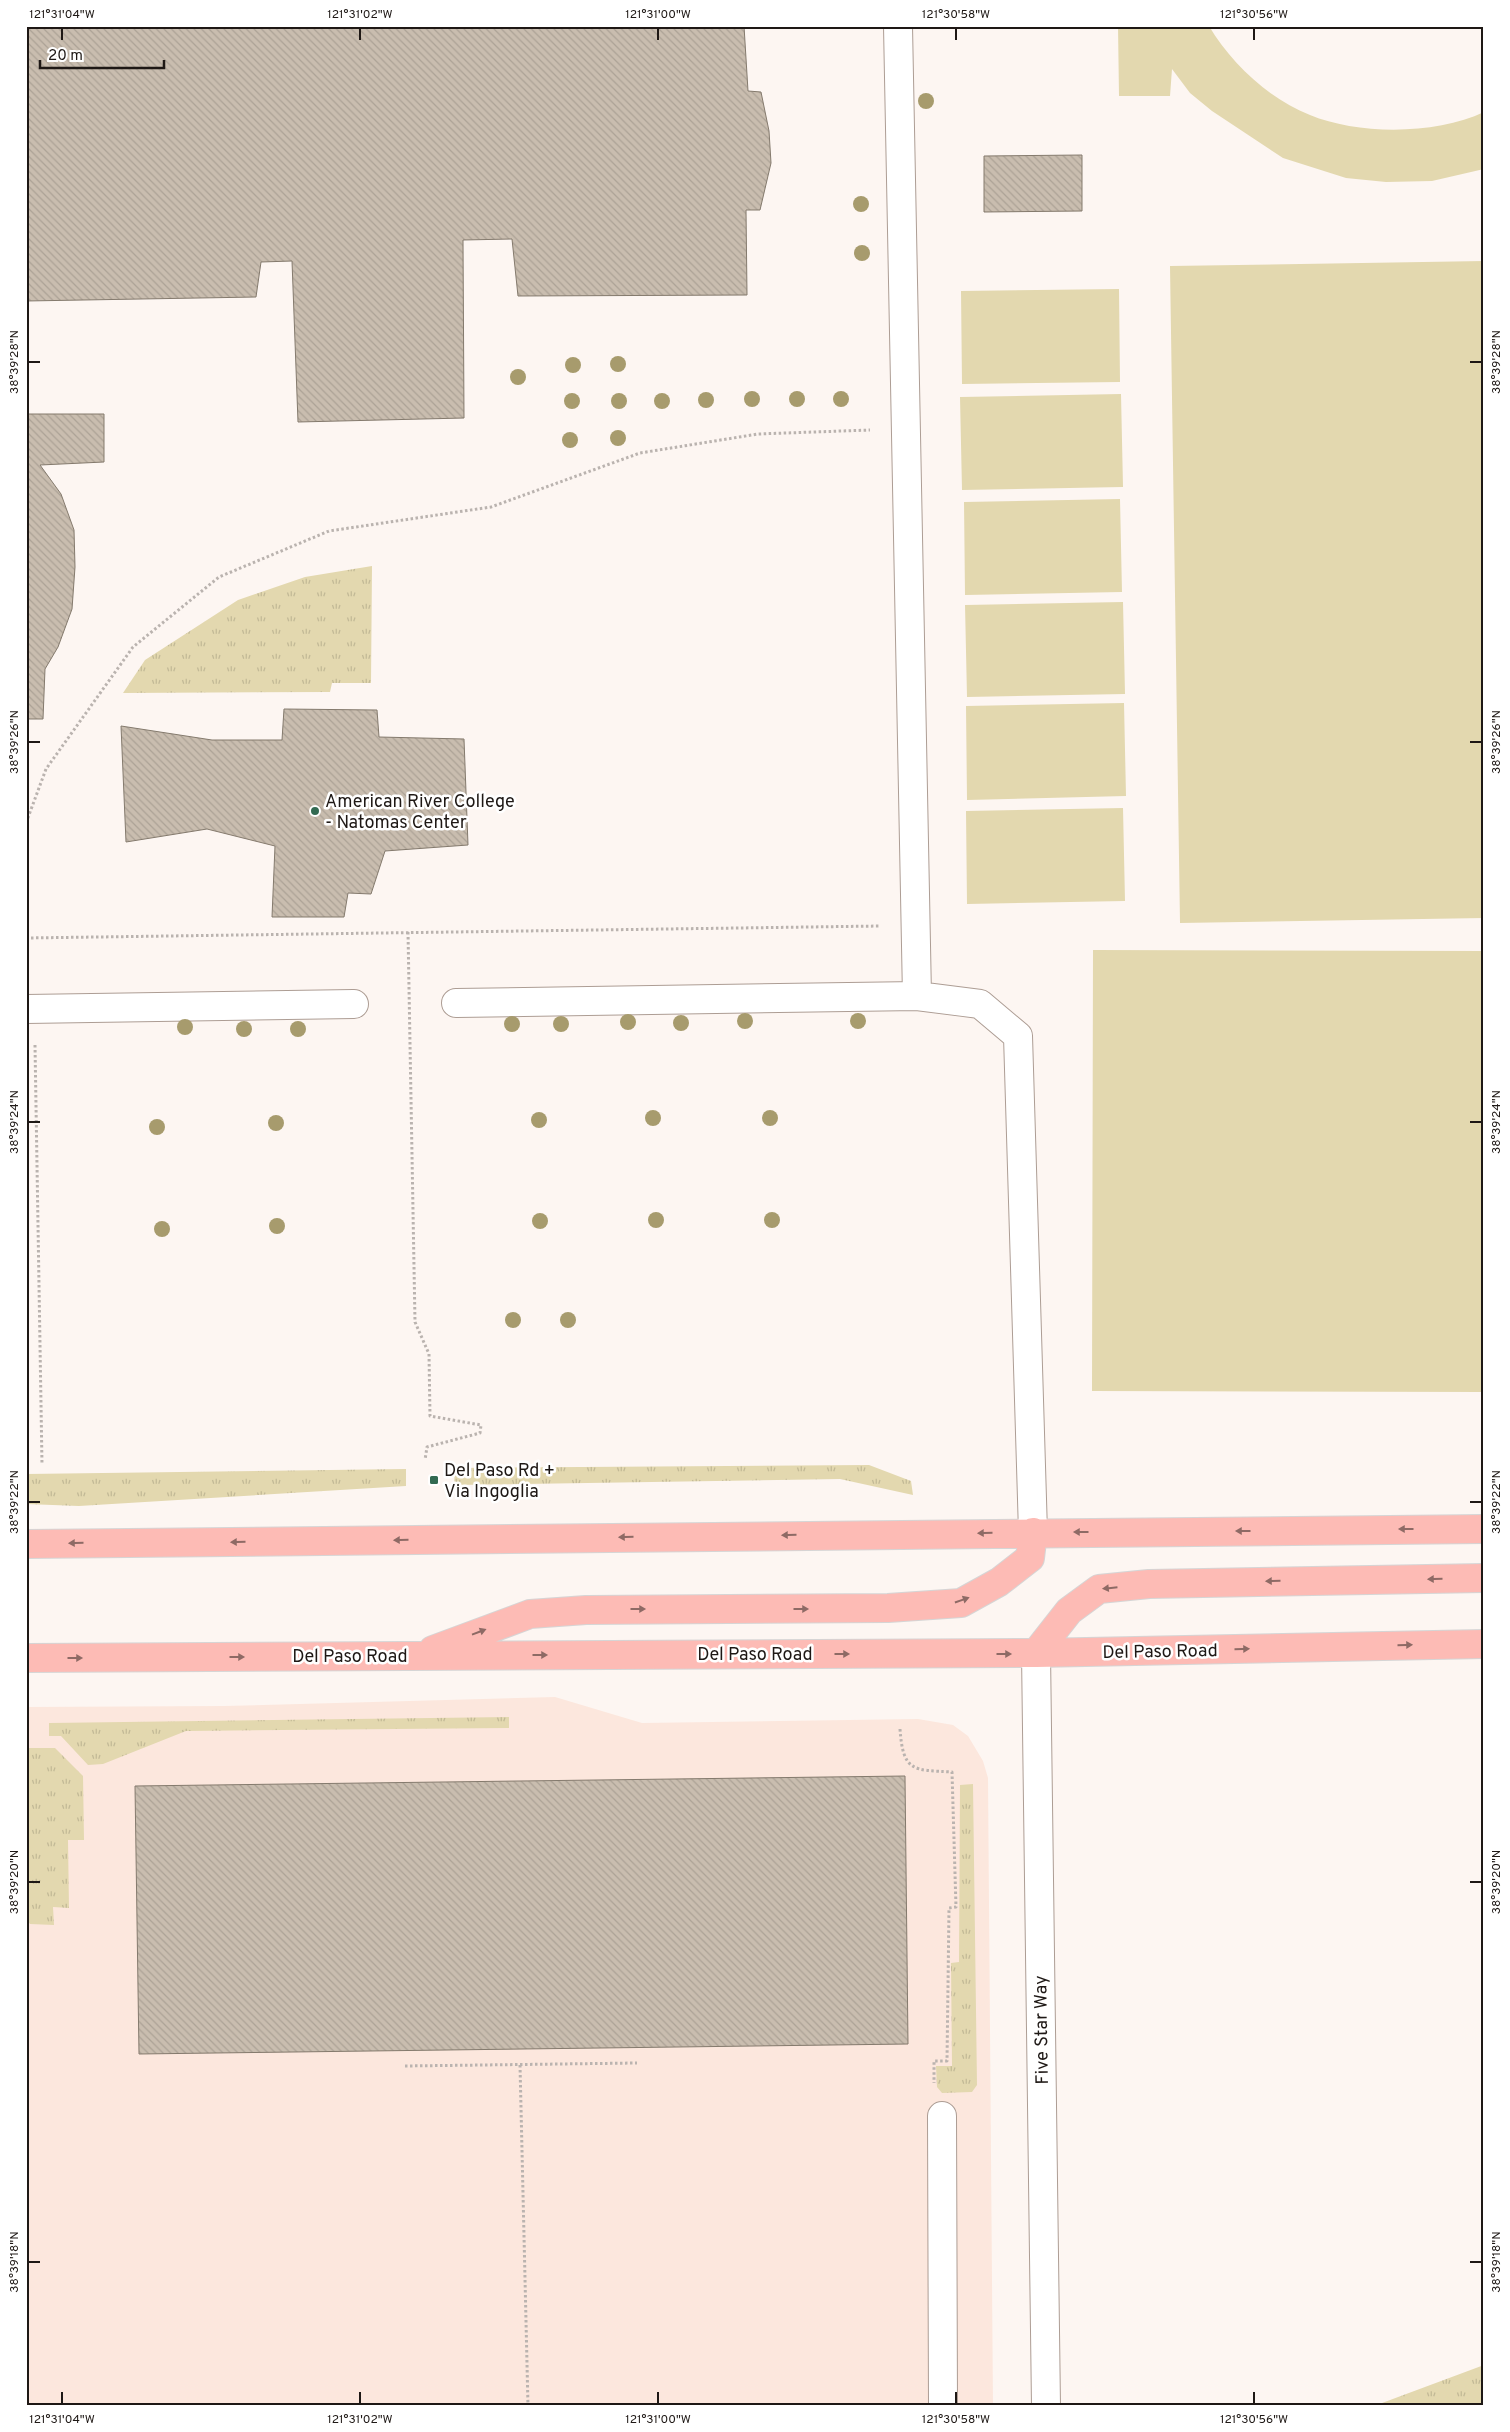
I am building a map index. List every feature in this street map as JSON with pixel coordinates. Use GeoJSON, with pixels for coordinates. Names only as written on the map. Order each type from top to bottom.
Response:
{"type":"FeatureCollection","features":[{"type":"Feature","properties":{"kind":"main road"},"geometry":{"type":"LineString","coordinates":[[26,1544],[1033,1532],[1484,1529]]}},
{"type":"Feature","properties":{"kind":"main road"},"geometry":{"type":"LineString","coordinates":[[417,1656],[530,1614],[586,1610],[888,1608],[961,1603],[1000,1582],[1030,1558],[1033,1532]]}},
{"type":"Feature","properties":{"kind":"main road"},"geometry":{"type":"LineString","coordinates":[[1036,1653],[1069,1611],[1099,1589],[1149,1584],[1484,1578]]}},
{"type":"Feature","properties":{"kind":"main road","name":"Del Paso Road"},"geometry":{"type":"LineString","coordinates":[[26,1658],[1036,1653],[1484,1644]]}},
{"type":"Feature","properties":{"kind":"street"},"geometry":{"type":"LineString","coordinates":[[898,26],[917,996]]}},
{"type":"Feature","properties":{"kind":"street"},"geometry":{"type":"LineString","coordinates":[[456,1003],[917,996],[980,1004],[1018,1036],[1033,1532]]}},
{"type":"Feature","properties":{"kind":"street"},"geometry":{"type":"LineString","coordinates":[[30,1008],[354,1004]]}},
{"type":"Feature","properties":{"kind":"street","name":"Five Star Way"},"geometry":{"type":"LineString","coordinates":[[1036,1653],[1046,2406]]}},
{"type":"Feature","properties":{"kind":"street"},"geometry":{"type":"LineString","coordinates":[[942,2116],[943,2406]]}},
{"type":"Feature","properties":{"kind":"path"},"geometry":{"type":"LineString","coordinates":[[26,823],[46,770],[132,647],[219,577],[329,531],[491,507],[640,453],[758,434],[905,429]]}},
{"type":"Feature","properties":{"kind":"path"},"geometry":{"type":"LineString","coordinates":[[26,938],[916,926]]}},
{"type":"Feature","properties":{"kind":"path"},"geometry":{"type":"LineString","coordinates":[[408,932],[415,1322],[429,1354],[430,1416],[481,1425],[480,1433],[426,1447],[426,1460]]}},
{"type":"Feature","properties":{"kind":"path"},"geometry":{"type":"LineString","coordinates":[[30,1008],[42,1464]]}},
{"type":"Feature","properties":{"kind":"path"},"geometry":{"type":"LineString","coordinates":[[900,1729],[901,1751],[906,1762],[921,1770],[952,1772],[956,1907],[948,1908],[947,2061],[934,2061],[934,2088]]}},
{"type":"Feature","properties":{"kind":"path"},"geometry":{"type":"LineString","coordinates":[[404,2066],[637,2062]]}},
{"type":"Feature","properties":{"kind":"path"},"geometry":{"type":"LineString","coordinates":[[520,2065],[528,2406]]}},
{"type":"Feature","properties":{"kind":"shaded area"},"geometry":{"type":"Polygon","coordinates":[[[555,1697],[642,1723],[918,1719],[953,1725],[968,1736],[983,1761],[988,1778],[993,2406],[26,2406],[26,1707],[224,1706],[555,1697]]]}},
{"type":"Feature","properties":{"kind":"green space"},"geometry":{"type":"Polygon","coordinates":[[[1118,26],[1209,26],[1228,53],[1266,90],[1295,108],[1329,122],[1373,129],[1397,130],[1443,125],[1465,120],[1484,112],[1484,169],[1432,181],[1386,182],[1346,178],[1283,158],[1212,111],[1190,93],[1172,69],[1170,96],[1119,96],[1118,26]]]}},
{"type":"Feature","properties":{"kind":"green space"},"geometry":{"type":"Polygon","coordinates":[[[1484,261],[1484,918],[1180,923],[1170,266],[1484,261]]]}},
{"type":"Feature","properties":{"kind":"green space"},"geometry":{"type":"Polygon","coordinates":[[[1119,289],[1120,382],[962,384],[961,291],[1119,289]]]}},
{"type":"Feature","properties":{"kind":"green space"},"geometry":{"type":"Polygon","coordinates":[[[1121,394],[1123,487],[962,490],[960,397],[1121,394]]]}},
{"type":"Feature","properties":{"kind":"green space"},"geometry":{"type":"Polygon","coordinates":[[[1120,499],[1122,592],[965,595],[964,502],[1120,499]]]}},
{"type":"Feature","properties":{"kind":"green space"},"geometry":{"type":"Polygon","coordinates":[[[372,566],[371,683],[332,683],[330,692],[123,693],[145,660],[238,600],[305,577],[372,566]]]}},
{"type":"Feature","properties":{"kind":"green space"},"geometry":{"type":"Polygon","coordinates":[[[1123,602],[1125,694],[967,697],[965,605],[1123,602]]]}},
{"type":"Feature","properties":{"kind":"green space"},"geometry":{"type":"Polygon","coordinates":[[[1124,703],[1126,796],[967,800],[966,706],[1124,703]]]}},
{"type":"Feature","properties":{"kind":"green space"},"geometry":{"type":"Polygon","coordinates":[[[1123,808],[1125,901],[967,904],[966,811],[1123,808]]]}},
{"type":"Feature","properties":{"kind":"green space"},"geometry":{"type":"Polygon","coordinates":[[[1093,950],[1484,951],[1484,1392],[1092,1391],[1093,950]]]}},
{"type":"Feature","properties":{"kind":"green space"},"geometry":{"type":"Polygon","coordinates":[[[869,1465],[911,1481],[913,1495],[840,1479],[454,1485],[455,1468],[869,1465]]]}},
{"type":"Feature","properties":{"kind":"green space"},"geometry":{"type":"Polygon","coordinates":[[[406,1469],[406,1486],[79,1506],[26,1504],[26,1474],[406,1469]]]}},
{"type":"Feature","properties":{"kind":"green space"},"geometry":{"type":"Polygon","coordinates":[[[509,1717],[509,1728],[186,1731],[103,1764],[88,1765],[61,1736],[49,1736],[49,1723],[509,1717]]]}},
{"type":"Feature","properties":{"kind":"green space"},"geometry":{"type":"Polygon","coordinates":[[[26,1748],[55,1748],[83,1776],[84,1840],[68,1840],[69,1908],[53,1907],[54,1925],[30,1924],[26,1919],[26,1748]]]}},
{"type":"Feature","properties":{"kind":"green space"},"geometry":{"type":"Polygon","coordinates":[[[973,1784],[977,2085],[972,2092],[942,2093],[937,2087],[936,2066],[952,2066],[951,1963],[959,1962],[960,1785],[973,1784]]]}},
{"type":"Feature","properties":{"kind":"green space"},"geometry":{"type":"Polygon","coordinates":[[[1484,2365],[1484,2406],[1374,2406],[1484,2365]]]}},
{"type":"Feature","properties":{"kind":"building"},"geometry":{"type":"Polygon","coordinates":[[[26,26],[744,26],[748,91],[761,92],[769,131],[771,163],[760,210],[746,210],[747,295],[518,296],[512,239],[463,240],[464,418],[298,422],[292,261],[261,262],[256,297],[26,301],[26,26]]]}},
{"type":"Feature","properties":{"kind":"building"},"geometry":{"type":"Polygon","coordinates":[[[1082,155],[1082,211],[984,212],[984,156],[1082,155]]]}},
{"type":"Feature","properties":{"kind":"building"},"geometry":{"type":"Polygon","coordinates":[[[26,414],[104,414],[104,462],[40,465],[61,494],[74,530],[75,567],[72,609],[58,647],[45,669],[43,719],[26,719],[26,414]]]}},
{"type":"Feature","properties":{"kind":"building"},"geometry":{"type":"Polygon","coordinates":[[[284,709],[377,710],[379,737],[464,739],[468,845],[385,851],[371,894],[348,893],[344,917],[272,917],[275,846],[207,829],[126,842],[121,726],[212,740],[282,740],[284,709]]]}},
{"type":"Feature","properties":{"kind":"building"},"geometry":{"type":"Polygon","coordinates":[[[905,1776],[908,2044],[139,2054],[135,1786],[905,1776]]]}},
{"type":"Feature","properties":{"kind":"place","name":"American River College - Natomas Center"},"geometry":{"type":"Point","coordinates":[315,811]}},
{"type":"Feature","properties":{"kind":"place","name":"Del Paso Rd + Via Ingoglia"},"geometry":{"type":"Point","coordinates":[434,1480]}}]}
